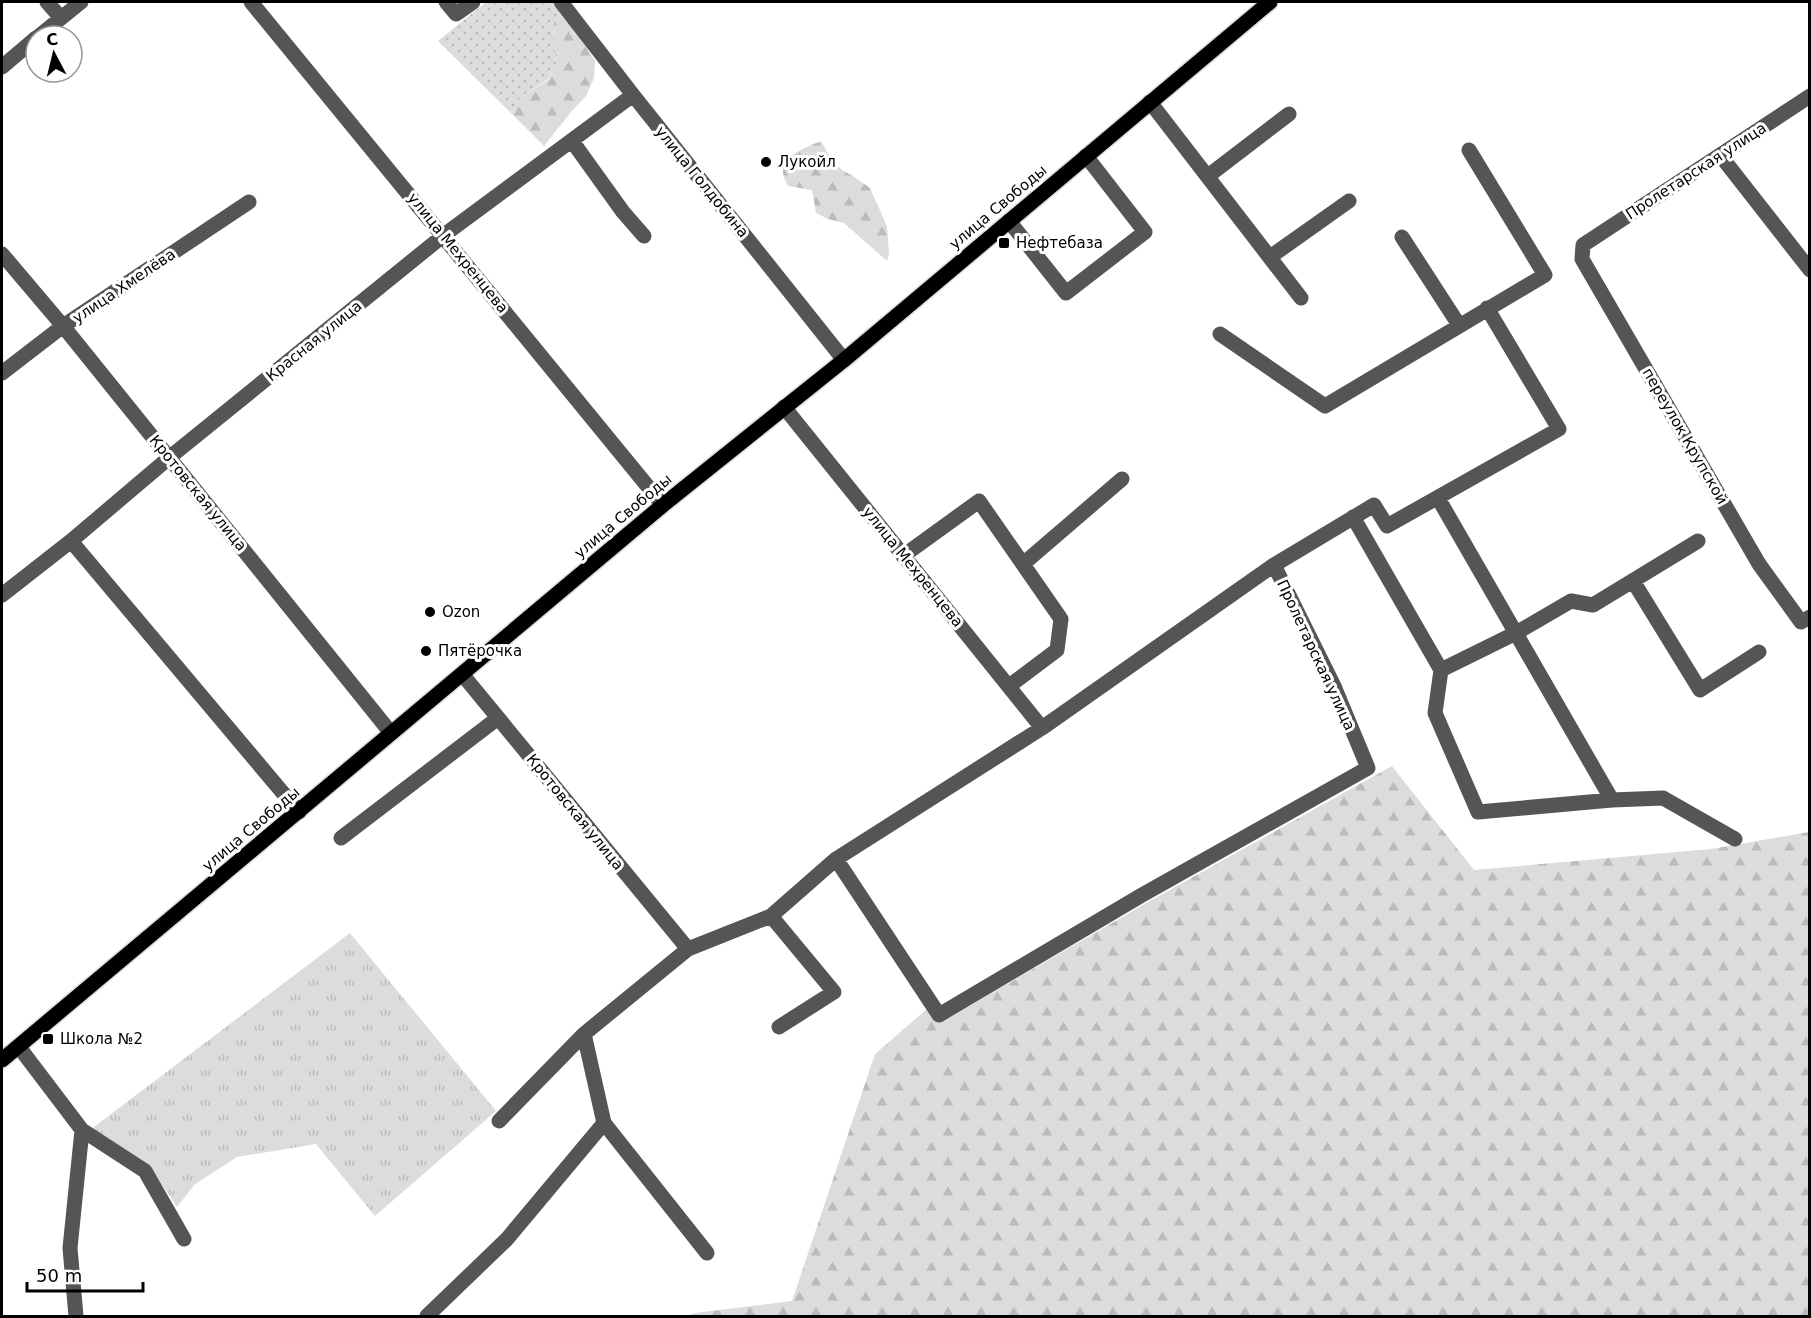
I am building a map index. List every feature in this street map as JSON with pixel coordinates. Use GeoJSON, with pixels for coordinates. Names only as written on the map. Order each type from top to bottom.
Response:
{"type":"FeatureCollection","features":[{"type":"Feature","properties":{"kind":"main road","name":"улица Свободы"},"geometry":{"type":"LineString","coordinates":[[2,1060],[663,505],[844,360],[1270,2]]}},
{"type":"Feature","properties":{"kind":"street"},"geometry":{"type":"LineString","coordinates":[[47,2],[61,18]]}},
{"type":"Feature","properties":{"kind":"street"},"geometry":{"type":"LineString","coordinates":[[53,24],[81,2]]}},
{"type":"Feature","properties":{"kind":"street","name":"улица Мехренцева"},"geometry":{"type":"LineString","coordinates":[[251,2],[663,505]]}},
{"type":"Feature","properties":{"kind":"street"},"geometry":{"type":"LineString","coordinates":[[446,2],[456,14],[472,2]]}},
{"type":"Feature","properties":{"kind":"street","name":"улица Голдобина"},"geometry":{"type":"LineString","coordinates":[[561,2],[844,360]]}},
{"type":"Feature","properties":{"kind":"street"},"geometry":{"type":"LineString","coordinates":[[2,67],[24,48]]}},
{"type":"Feature","properties":{"kind":"street","name":"Красная улица"},"geometry":{"type":"LineString","coordinates":[[2,596],[444,236],[633,95]]}},
{"type":"Feature","properties":{"kind":"street","name":"Пролетарская улица"},"geometry":{"type":"LineString","coordinates":[[1583,245],[1809,96]]}},
{"type":"Feature","properties":{"kind":"street"},"geometry":{"type":"LineString","coordinates":[[1150,102],[1301,298]]}},
{"type":"Feature","properties":{"kind":"street"},"geometry":{"type":"LineString","coordinates":[[1208,176],[1289,114]]}},
{"type":"Feature","properties":{"kind":"street"},"geometry":{"type":"LineString","coordinates":[[572,141],[623,212],[644,236]]}},
{"type":"Feature","properties":{"kind":"street"},"geometry":{"type":"LineString","coordinates":[[1220,334],[1325,406],[1545,275],[1469,150]]}},
{"type":"Feature","properties":{"kind":"street"},"geometry":{"type":"LineString","coordinates":[[1720,155],[1809,270]]}},
{"type":"Feature","properties":{"kind":"street"},"geometry":{"type":"LineString","coordinates":[[1009,221],[1066,293],[1145,232],[1086,156]]}},
{"type":"Feature","properties":{"kind":"street"},"geometry":{"type":"LineString","coordinates":[[1270,257],[1349,201]]}},
{"type":"Feature","properties":{"kind":"street","name":"улица Хмелёва"},"geometry":{"type":"LineString","coordinates":[[2,373],[63,326],[249,202]]}},
{"type":"Feature","properties":{"kind":"street"},"geometry":{"type":"LineString","coordinates":[[1402,237],[1459,325]]}},
{"type":"Feature","properties":{"kind":"street","name":"переулок Крупской"},"geometry":{"type":"LineString","coordinates":[[1583,245],[1582,259],[1759,564],[1805,619]]}},
{"type":"Feature","properties":{"kind":"street","name":"Кротовская улица"},"geometry":{"type":"LineString","coordinates":[[2,254],[170,457],[391,734]]}},
{"type":"Feature","properties":{"kind":"street"},"geometry":{"type":"LineString","coordinates":[[1274,565],[1374,505],[1387,526],[1559,429],[1487,308]]}},
{"type":"Feature","properties":{"kind":"street","name":"улица Мехренцева"},"geometry":{"type":"LineString","coordinates":[[784,407],[1042,728]]}},
{"type":"Feature","properties":{"kind":"street"},"geometry":{"type":"LineString","coordinates":[[1023,564],[1122,479]]}},
{"type":"Feature","properties":{"kind":"street"},"geometry":{"type":"LineString","coordinates":[[1438,498],[1612,800]]}},
{"type":"Feature","properties":{"kind":"street"},"geometry":{"type":"LineString","coordinates":[[903,556],[979,501],[1061,619],[1057,650],[1009,686]]}},
{"type":"Feature","properties":{"kind":"street"},"geometry":{"type":"LineString","coordinates":[[1353,517],[1441,670],[1435,712],[1478,812],[1612,800],[1663,798],[1736,839]]}},
{"type":"Feature","properties":{"kind":"street"},"geometry":{"type":"LineString","coordinates":[[71,541],[299,812]]}},
{"type":"Feature","properties":{"kind":"street"},"geometry":{"type":"LineString","coordinates":[[1441,670],[1516,633],[1571,601],[1593,605],[1698,541]]}},
{"type":"Feature","properties":{"kind":"street","name":"Пролетарская улица"},"geometry":{"type":"LineString","coordinates":[[499,1121],[584,1034],[688,949],[771,916],[836,859],[1042,728],[1274,565],[1334,686],[1368,768],[1142,895],[939,1015],[836,859]]}},
{"type":"Feature","properties":{"kind":"street"},"geometry":{"type":"LineString","coordinates":[[1633,581],[1700,690],[1759,652]]}},
{"type":"Feature","properties":{"kind":"street","name":"Кротовская улица"},"geometry":{"type":"LineString","coordinates":[[462,674],[688,949]]}},
{"type":"Feature","properties":{"kind":"street"},"geometry":{"type":"LineString","coordinates":[[342,838],[498,718]]}},
{"type":"Feature","properties":{"kind":"street"},"geometry":{"type":"LineString","coordinates":[[771,916],[834,992],[779,1027]]}},
{"type":"Feature","properties":{"kind":"street"},"geometry":{"type":"LineString","coordinates":[[584,1034],[604,1123],[707,1253]]}},
{"type":"Feature","properties":{"kind":"street"},"geometry":{"type":"LineString","coordinates":[[19,1047],[82,1130],[145,1172],[184,1239]]}},
{"type":"Feature","properties":{"kind":"street"},"geometry":{"type":"LineString","coordinates":[[427,1317],[507,1239],[604,1123]]}},
{"type":"Feature","properties":{"kind":"street"},"geometry":{"type":"LineString","coordinates":[[76,1317],[70,1248],[82,1130]]}},
{"type":"Feature","properties":{"kind":"green space"},"geometry":{"type":"Polygon","coordinates":[[[486,2],[552,2],[563,17],[554,24],[556,66],[548,79],[520,98],[512,114],[438,41],[486,2]]]}},
{"type":"Feature","properties":{"kind":"green space"},"geometry":{"type":"Polygon","coordinates":[[[563,17],[571,23],[595,61],[594,78],[586,96],[544,146],[512,114],[520,98],[548,80],[556,66],[554,23],[563,17]]]}},
{"type":"Feature","properties":{"kind":"green space"},"geometry":{"type":"Polygon","coordinates":[[[821,141],[832,161],[870,188],[887,226],[889,253],[887,261],[844,223],[816,213],[812,190],[788,186],[783,172],[787,160],[797,152],[821,141]]]}},
{"type":"Feature","properties":{"kind":"green space"},"geometry":{"type":"Polygon","coordinates":[[[1392,766],[1474,870],[1711,849],[1809,832],[1809,1316],[686,1316],[792,1301],[875,1054],[927,1009],[944,1021],[1148,902],[1392,766]]]}},
{"type":"Feature","properties":{"kind":"green space"},"geometry":{"type":"Polygon","coordinates":[[[350,933],[496,1111],[375,1216],[316,1144],[237,1157],[195,1184],[177,1207],[151,1168],[90,1130],[350,933]]]}},
{"type":"Feature","properties":{"kind":"place","name":"Лукойл"},"geometry":{"type":"Point","coordinates":[766,162]}},
{"type":"Feature","properties":{"kind":"place","name":"Нефтебаза"},"geometry":{"type":"Point","coordinates":[1004,243]}},
{"type":"Feature","properties":{"kind":"place","name":"Ozon"},"geometry":{"type":"Point","coordinates":[430,612]}},
{"type":"Feature","properties":{"kind":"place","name":"Пятёрочка"},"geometry":{"type":"Point","coordinates":[426,651]}},
{"type":"Feature","properties":{"kind":"place","name":"Школа №2"},"geometry":{"type":"Point","coordinates":[48,1039]}}]}
